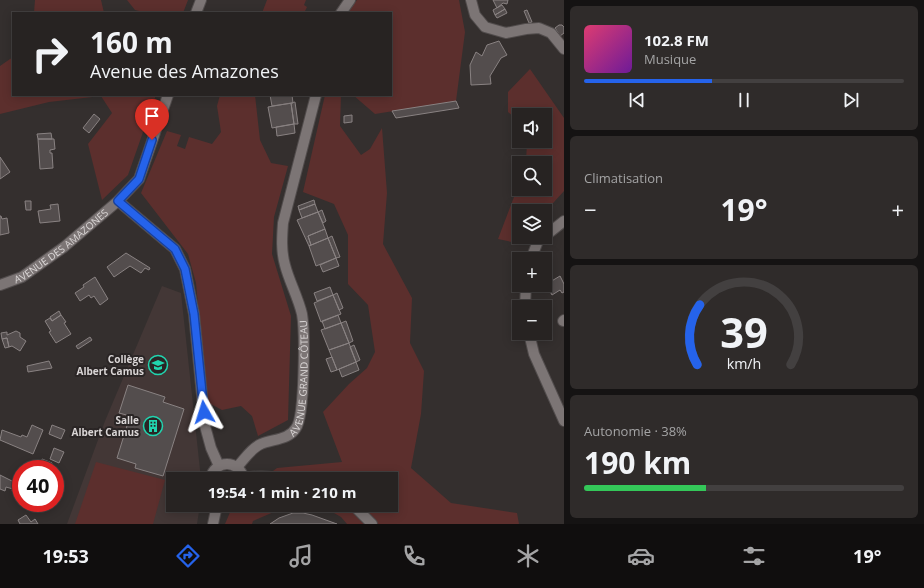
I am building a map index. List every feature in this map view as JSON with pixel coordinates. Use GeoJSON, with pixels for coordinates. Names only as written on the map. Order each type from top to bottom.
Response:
{"type":"FeatureCollection","features":[{"type":"Feature","properties":{"kind":"street"},"geometry":{"type":"LineString","coordinates":[[196,12],[201,0]]}},
{"type":"Feature","properties":{"kind":"street"},"geometry":{"type":"LineString","coordinates":[[342,12],[350,0]]}},
{"type":"Feature","properties":{"kind":"street"},"geometry":{"type":"LineString","coordinates":[[471,0],[475,15],[485,27],[506,33],[539,28],[551,33],[564,49]]}},
{"type":"Feature","properties":{"kind":"street","name":"AVENUE DES AMAZONES"},"geometry":{"type":"LineString","coordinates":[[0,285],[22,277],[64,247],[118,201],[139,179],[168,96]]}},
{"type":"Feature","properties":{"kind":"street","name":"AVENUE GRAND CÔTEAU"},"geometry":{"type":"LineString","coordinates":[[237,467],[251,451],[260,444],[280,439],[296,430],[300,422],[302,405],[302,314],[285,265],[282,239],[283,222],[316,96]]}},
{"type":"Feature","properties":{"kind":"street"},"geometry":{"type":"LineString","coordinates":[[118,201],[175,249],[185,269],[194,314],[205,426],[211,448],[219,466]]}},
{"type":"Feature","properties":{"kind":"street"},"geometry":{"type":"LineString","coordinates":[[552,230],[564,221]]}},
{"type":"Feature","properties":{"kind":"street"},"geometry":{"type":"LineString","coordinates":[[531,340],[534,354],[564,420]]}},
{"type":"Feature","properties":{"kind":"street"},"geometry":{"type":"LineString","coordinates":[[213,472],[219,466],[228,464],[237,467],[240,472]]}},
{"type":"Feature","properties":{"kind":"street"},"geometry":{"type":"LineString","coordinates":[[213,524],[216,512]]}},
{"type":"Feature","properties":{"kind":"street"},"geometry":{"type":"LineString","coordinates":[[360,512],[372,524]]}},
{"type":"Feature","properties":{"kind":"shaded area"},"geometry":{"type":"Polygon","coordinates":[[[35,0],[101,0],[104,12],[34,12],[35,0]]]}},
{"type":"Feature","properties":{"kind":"shaded area"},"geometry":{"type":"Polygon","coordinates":[[[127,0],[188,0],[183,12],[143,12],[135,10],[127,0]]]}},
{"type":"Feature","properties":{"kind":"shaded area"},"geometry":{"type":"Polygon","coordinates":[[[267,0],[306,0],[304,5],[307,7],[304,12],[262,12],[267,0]]]}},
{"type":"Feature","properties":{"kind":"shaded area"},"geometry":{"type":"Polygon","coordinates":[[[357,0],[459,0],[465,32],[456,101],[375,114],[354,96],[392,96],[392,12],[348,12],[357,0]]]}},
{"type":"Feature","properties":{"kind":"shaded area"},"geometry":{"type":"Polygon","coordinates":[[[12,58],[12,96],[101,96],[49,102],[0,114],[0,66],[12,58]]]}},
{"type":"Feature","properties":{"kind":"shaded area"},"geometry":{"type":"Polygon","coordinates":[[[530,69],[564,118],[564,191],[552,204],[512,204],[512,242],[498,239],[514,196],[552,196],[552,156],[526,156],[527,148],[552,148],[552,108],[512,108],[512,115],[508,112],[508,92],[530,69]]]}},
{"type":"Feature","properties":{"kind":"shaded area"},"geometry":{"type":"Polygon","coordinates":[[[101,96],[156,96],[128,175],[102,200],[88,144],[112,113],[101,96]]]}},
{"type":"Feature","properties":{"kind":"shaded area"},"geometry":{"type":"Polygon","coordinates":[[[220,96],[255,96],[260,140],[271,163],[288,166],[274,217],[272,254],[291,316],[288,420],[258,436],[252,416],[241,406],[222,410],[207,402],[196,283],[188,254],[141,193],[167,131],[181,135],[177,146],[185,149],[189,137],[212,144],[221,132],[217,106],[220,96]]]}},
{"type":"Feature","properties":{"kind":"shaded area"},"geometry":{"type":"Polygon","coordinates":[[[325,96],[341,96],[340,126],[361,155],[370,149],[382,128],[387,193],[383,244],[412,298],[410,343],[424,371],[421,414],[411,468],[451,503],[517,513],[519,524],[347,524],[341,517],[332,512],[398,512],[398,472],[272,472],[277,468],[342,462],[323,412],[349,384],[367,368],[375,352],[368,305],[348,284],[348,235],[334,204],[303,192],[325,96]]]}},
{"type":"Feature","properties":{"kind":"shaded area","name":"Collège Albert Camus"},"geometry":{"type":"Polygon","coordinates":[[[162,286],[181,293],[200,472],[166,472],[166,512],[199,512],[197,524],[67,524],[105,421],[162,286]]]}},
{"type":"Feature","properties":{"kind":"shaded area"},"geometry":{"type":"Polygon","coordinates":[[[96,462],[165,480],[153,524],[75,524],[96,462]]]}},
{"type":"Feature","properties":{"kind":"shaded area"},"geometry":{"type":"Polygon","coordinates":[[[230,512],[274,512],[253,521],[252,524],[225,524],[230,512]]]}},
{"type":"Feature","properties":{"kind":"building"},"geometry":{"type":"Polygon","coordinates":[[[493,0],[508,0],[507,4],[503,3],[497,8],[493,0]]]}},
{"type":"Feature","properties":{"kind":"building"},"geometry":{"type":"Polygon","coordinates":[[[502,5],[505,9],[495,15],[493,10],[502,5]]]}},
{"type":"Feature","properties":{"kind":"building"},"geometry":{"type":"Polygon","coordinates":[[[505,9],[507,13],[497,18],[495,15],[505,9]]]}},
{"type":"Feature","properties":{"kind":"building"},"geometry":{"type":"Polygon","coordinates":[[[527,10],[532,22],[529,23],[524,11],[527,10]]]}},
{"type":"Feature","properties":{"kind":"building"},"geometry":{"type":"Polygon","coordinates":[[[559,25],[564,27],[564,33],[560,36],[555,28],[559,25]]]}},
{"type":"Feature","properties":{"kind":"building"},"geometry":{"type":"Polygon","coordinates":[[[499,41],[507,55],[501,58],[490,76],[491,84],[471,85],[470,65],[476,52],[482,56],[487,45],[499,41]]]}},
{"type":"Feature","properties":{"kind":"building"},"geometry":{"type":"Polygon","coordinates":[[[270,96],[292,96],[293,103],[272,106],[270,96]]]}},
{"type":"Feature","properties":{"kind":"building"},"geometry":{"type":"Polygon","coordinates":[[[456,101],[459,108],[396,118],[392,111],[456,101]]]}},
{"type":"Feature","properties":{"kind":"building"},"geometry":{"type":"Polygon","coordinates":[[[295,102],[298,124],[294,124],[291,103],[295,102]]]}},
{"type":"Feature","properties":{"kind":"building"},"geometry":{"type":"Polygon","coordinates":[[[291,103],[294,124],[272,128],[268,107],[291,103]]]}},
{"type":"Feature","properties":{"kind":"building"},"geometry":{"type":"Polygon","coordinates":[[[94,114],[100,119],[89,133],[83,128],[94,114]]]}},
{"type":"Feature","properties":{"kind":"building"},"geometry":{"type":"Polygon","coordinates":[[[352,115],[352,122],[344,123],[344,116],[352,115]]]}},
{"type":"Feature","properties":{"kind":"building"},"geometry":{"type":"Polygon","coordinates":[[[294,124],[295,133],[277,136],[276,127],[294,124]]]}},
{"type":"Feature","properties":{"kind":"building"},"geometry":{"type":"Polygon","coordinates":[[[51,133],[52,139],[38,139],[37,134],[51,133]]]}},
{"type":"Feature","properties":{"kind":"building"},"geometry":{"type":"Polygon","coordinates":[[[38,139],[54,139],[55,149],[50,150],[50,153],[52,153],[53,168],[40,169],[38,139]]]}},
{"type":"Feature","properties":{"kind":"building"},"geometry":{"type":"Polygon","coordinates":[[[0,157],[10,172],[0,179],[0,157]]]}},
{"type":"Feature","properties":{"kind":"building"},"geometry":{"type":"Polygon","coordinates":[[[314,200],[315,204],[299,210],[298,206],[314,200]]]}},
{"type":"Feature","properties":{"kind":"building"},"geometry":{"type":"Polygon","coordinates":[[[25,201],[31,201],[31,210],[26,210],[25,201]]]}},
{"type":"Feature","properties":{"kind":"building"},"geometry":{"type":"Polygon","coordinates":[[[58,204],[60,221],[40,223],[38,211],[51,209],[50,205],[58,204]]]}},
{"type":"Feature","properties":{"kind":"building"},"geometry":{"type":"Polygon","coordinates":[[[315,204],[318,212],[302,218],[299,210],[315,204]]]}},
{"type":"Feature","properties":{"kind":"building"},"geometry":{"type":"Polygon","coordinates":[[[322,210],[326,221],[323,223],[318,212],[322,210]]]}},
{"type":"Feature","properties":{"kind":"building"},"geometry":{"type":"Polygon","coordinates":[[[318,212],[325,229],[308,236],[311,245],[309,246],[297,220],[318,212]]]}},
{"type":"Feature","properties":{"kind":"building"},"geometry":{"type":"Polygon","coordinates":[[[0,216],[2,219],[7,218],[9,233],[0,235],[0,216]]]}},
{"type":"Feature","properties":{"kind":"building"},"geometry":{"type":"Polygon","coordinates":[[[325,229],[328,238],[311,245],[308,236],[325,229]]]}},
{"type":"Feature","properties":{"kind":"building"},"geometry":{"type":"Polygon","coordinates":[[[332,236],[340,257],[336,258],[328,238],[332,236]]]}},
{"type":"Feature","properties":{"kind":"building"},"geometry":{"type":"Polygon","coordinates":[[[328,238],[336,258],[316,266],[309,246],[328,238]]]}},
{"type":"Feature","properties":{"kind":"building"},"geometry":{"type":"Polygon","coordinates":[[[126,253],[150,268],[149,270],[145,268],[141,273],[130,266],[114,277],[107,267],[126,253]]]}},
{"type":"Feature","properties":{"kind":"building"},"geometry":{"type":"Polygon","coordinates":[[[336,258],[339,266],[323,272],[320,265],[336,258]]]}},
{"type":"Feature","properties":{"kind":"building"},"geometry":{"type":"Polygon","coordinates":[[[560,276],[564,284],[564,292],[562,293],[560,290],[552,295],[550,292],[552,292],[552,281],[560,276]]]}},
{"type":"Feature","properties":{"kind":"building"},"geometry":{"type":"Polygon","coordinates":[[[95,277],[108,299],[100,305],[94,296],[91,298],[89,295],[80,301],[75,293],[84,287],[83,285],[95,277]]]}},
{"type":"Feature","properties":{"kind":"building"},"geometry":{"type":"Polygon","coordinates":[[[330,287],[333,295],[317,301],[314,293],[330,287]]]}},
{"type":"Feature","properties":{"kind":"building"},"geometry":{"type":"Polygon","coordinates":[[[337,293],[343,308],[339,310],[333,295],[337,293]]]}},
{"type":"Feature","properties":{"kind":"building"},"geometry":{"type":"Polygon","coordinates":[[[333,295],[341,314],[321,322],[314,303],[333,295]]]}},
{"type":"Feature","properties":{"kind":"building"},"geometry":{"type":"Polygon","coordinates":[[[59,311],[61,315],[52,321],[50,317],[59,311]]]}},
{"type":"Feature","properties":{"kind":"building"},"geometry":{"type":"Polygon","coordinates":[[[61,315],[71,334],[56,343],[49,332],[51,331],[45,321],[50,318],[52,321],[61,315]]]}},
{"type":"Feature","properties":{"kind":"building"},"geometry":{"type":"Polygon","coordinates":[[[338,315],[341,323],[325,329],[322,321],[338,315]]]}},
{"type":"Feature","properties":{"kind":"building"},"geometry":{"type":"Polygon","coordinates":[[[346,321],[353,341],[349,343],[341,323],[346,321]]]}},
{"type":"Feature","properties":{"kind":"building"},"geometry":{"type":"Polygon","coordinates":[[[341,323],[349,343],[329,350],[321,330],[341,323]]]}},
{"type":"Feature","properties":{"kind":"building"},"geometry":{"type":"Polygon","coordinates":[[[16,331],[20,333],[20,337],[26,341],[20,351],[12,346],[9,347],[7,338],[2,339],[1,333],[7,332],[7,335],[16,331]]]}},
{"type":"Feature","properties":{"kind":"building"},"geometry":{"type":"Polygon","coordinates":[[[90,337],[92,340],[78,349],[76,346],[90,337]]]}},
{"type":"Feature","properties":{"kind":"building"},"geometry":{"type":"Polygon","coordinates":[[[7,338],[9,347],[5,348],[2,339],[7,338]]]}},
{"type":"Feature","properties":{"kind":"building"},"geometry":{"type":"Polygon","coordinates":[[[349,343],[356,362],[337,370],[329,350],[349,343]]]}},
{"type":"Feature","properties":{"kind":"building"},"geometry":{"type":"Polygon","coordinates":[[[354,345],[360,360],[356,362],[350,347],[354,345]]]}},
{"type":"Feature","properties":{"kind":"building"},"geometry":{"type":"Polygon","coordinates":[[[332,357],[337,370],[331,372],[326,359],[332,357]]]}},
{"type":"Feature","properties":{"kind":"building"},"geometry":{"type":"Polygon","coordinates":[[[49,361],[52,368],[28,372],[27,366],[49,361]]]}},
{"type":"Feature","properties":{"kind":"building"},"geometry":{"type":"Polygon","coordinates":[[[356,362],[359,370],[342,377],[339,369],[356,362]]]}},
{"type":"Feature","properties":{"kind":"building","name":"Salle Albert Camus"},"geometry":{"type":"Polygon","coordinates":[[[128,385],[165,397],[163,402],[184,409],[163,476],[135,468],[136,464],[117,458],[130,416],[119,413],[128,385]]]}},
{"type":"Feature","properties":{"kind":"building"},"geometry":{"type":"Polygon","coordinates":[[[32,425],[43,430],[33,454],[0,440],[2,430],[21,437],[22,435],[27,437],[32,425]]]}},
{"type":"Feature","properties":{"kind":"building"},"geometry":{"type":"Polygon","coordinates":[[[52,425],[65,430],[61,439],[49,434],[52,425]]]}},
{"type":"Feature","properties":{"kind":"building"},"geometry":{"type":"Polygon","coordinates":[[[54,448],[64,452],[60,460],[50,459],[54,448]]]}},
{"type":"Feature","properties":{"kind":"building"},"geometry":{"type":"Polygon","coordinates":[[[0,475],[12,481],[12,489],[6,487],[5,491],[0,489],[0,475]]]}},
{"type":"Feature","properties":{"kind":"building"},"geometry":{"type":"Polygon","coordinates":[[[293,513],[312,515],[337,524],[270,524],[279,518],[293,513]]]}},
{"type":"Feature","properties":{"kind":"building"},"geometry":{"type":"Polygon","coordinates":[[[26,515],[31,522],[35,519],[38,524],[20,524],[18,520],[26,515]]]}},
{"type":"Feature","properties":{"kind":"place","name":"Collège Albert Camus"},"geometry":{"type":"Point","coordinates":[158,365]}},
{"type":"Feature","properties":{"kind":"place","name":"Salle Albert Camus"},"geometry":{"type":"Point","coordinates":[153,426]}},
{"type":"Feature","properties":{"kind":"route"},"geometry":{"type":"LineString","coordinates":[[152,140],[139,179],[118,201],[175,249],[185,269],[194,314],[204,412]]}}]}
